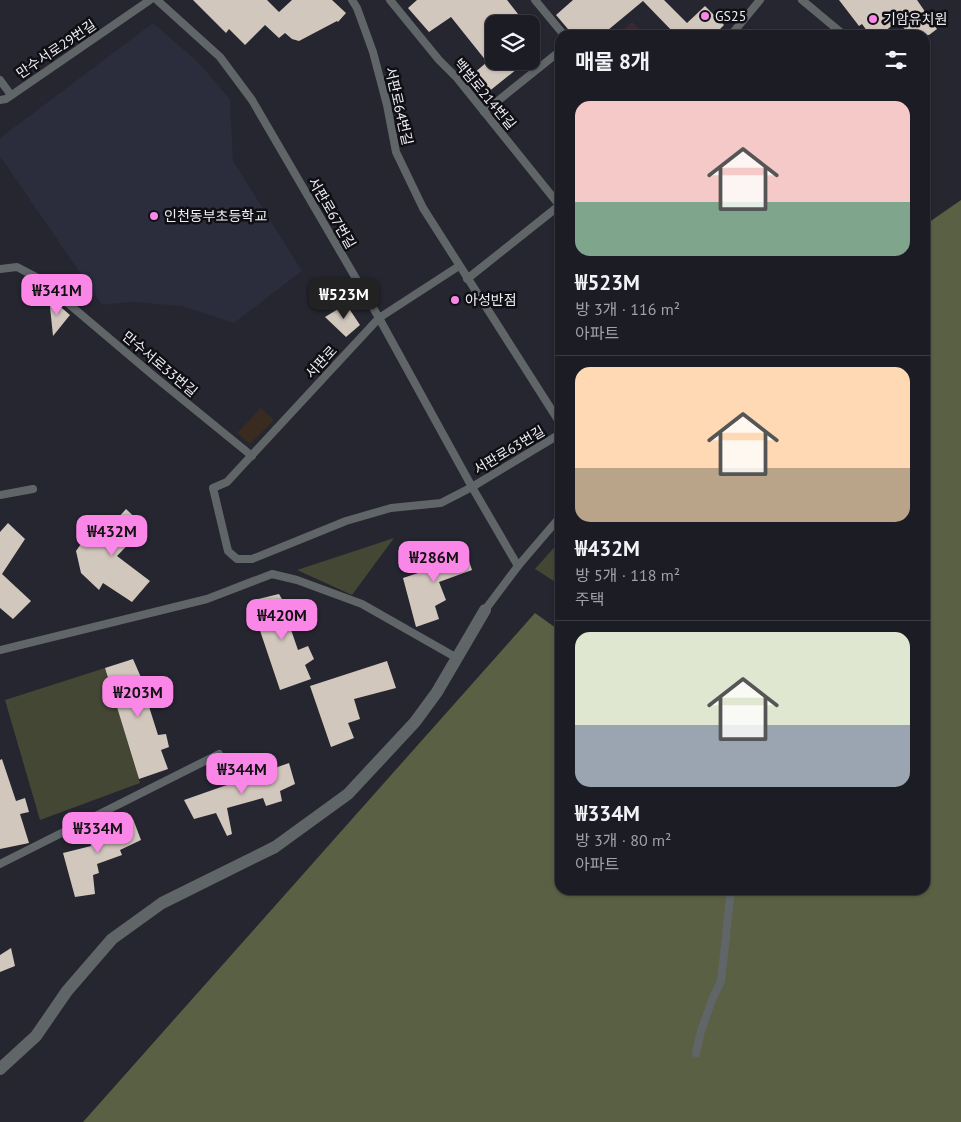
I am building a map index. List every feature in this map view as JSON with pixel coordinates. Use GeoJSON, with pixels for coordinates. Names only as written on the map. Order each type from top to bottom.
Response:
{"type":"FeatureCollection","features":[{"type":"Feature","properties":{"kind":"street"},"geometry":{"type":"LineString","coordinates":[[0,1069],[36,1036],[67,991],[112,939],[162,904],[275,847],[348,794],[415,722],[437,692],[485,610]]}},
{"type":"Feature","properties":{"kind":"lane","name":"만수서로29번길"},"geometry":{"type":"LineString","coordinates":[[0,100],[11,95],[150,0]]}},
{"type":"Feature","properties":{"kind":"lane","name":"서판로67번길"},"geometry":{"type":"LineString","coordinates":[[157,0],[220,57],[252,100],[379,318],[472,488],[518,566]]}},
{"type":"Feature","properties":{"kind":"lane","name":"서판로64번길"},"geometry":{"type":"LineString","coordinates":[[352,0],[357,8],[373,52],[387,105],[396,152],[422,208],[460,266]]}},
{"type":"Feature","properties":{"kind":"lane","name":"백범로214번길"},"geometry":{"type":"LineString","coordinates":[[390,0],[439,60],[457,78],[555,199]]}},
{"type":"Feature","properties":{"kind":"lane"},"geometry":{"type":"LineString","coordinates":[[535,0],[560,30]]}},
{"type":"Feature","properties":{"kind":"lane"},"geometry":{"type":"LineString","coordinates":[[735,30],[760,0]]}},
{"type":"Feature","properties":{"kind":"lane"},"geometry":{"type":"LineString","coordinates":[[802,0],[838,30]]}},
{"type":"Feature","properties":{"kind":"lane"},"geometry":{"type":"LineString","coordinates":[[484,112],[555,55]]}},
{"type":"Feature","properties":{"kind":"lane"},"geometry":{"type":"LineString","coordinates":[[0,80],[11,95]]}},
{"type":"Feature","properties":{"kind":"lane"},"geometry":{"type":"LineString","coordinates":[[467,279],[555,209]]}},
{"type":"Feature","properties":{"kind":"lane","name":"서판로"},"geometry":{"type":"LineString","coordinates":[[460,266],[379,318],[227,482],[212,488],[228,551],[237,559],[252,559],[346,521],[391,508],[441,503],[472,488]]}},
{"type":"Feature","properties":{"kind":"lane","name":"서판로63번길"},"geometry":{"type":"LineString","coordinates":[[460,266],[555,415]]}},
{"type":"Feature","properties":{"kind":"lane","name":"만수서로33번길"},"geometry":{"type":"LineString","coordinates":[[0,269],[16,267],[38,278],[252,456]]}},
{"type":"Feature","properties":{"kind":"lane","name":"서판로63번길"},"geometry":{"type":"LineString","coordinates":[[472,488],[555,437]]}},
{"type":"Feature","properties":{"kind":"lane"},"geometry":{"type":"LineString","coordinates":[[0,495],[33,489]]}},
{"type":"Feature","properties":{"kind":"lane"},"geometry":{"type":"LineString","coordinates":[[485,610],[518,566],[555,523]]}},
{"type":"Feature","properties":{"kind":"lane"},"geometry":{"type":"LineString","coordinates":[[0,650],[207,599],[272,574],[297,580],[362,604],[457,658]]}},
{"type":"Feature","properties":{"kind":"lane"},"geometry":{"type":"LineString","coordinates":[[0,864],[219,754]]}},
{"type":"Feature","properties":{"kind":"lane"},"geometry":{"type":"LineString","coordinates":[[696,1053],[701,1031],[721,981],[730,895]]}},
{"type":"Feature","properties":{"kind":"shaded area"},"geometry":{"type":"Polygon","coordinates":[[[632,22],[641,30],[623,30],[632,22]]]}},
{"type":"Feature","properties":{"kind":"shaded area","name":"인천동부초등학교"},"geometry":{"type":"Polygon","coordinates":[[[153,23],[200,64],[230,99],[233,161],[302,271],[234,323],[182,306],[131,302],[102,305],[0,156],[0,138],[153,23]]]}},
{"type":"Feature","properties":{"kind":"shaded area"},"geometry":{"type":"Polygon","coordinates":[[[261,408],[274,420],[250,444],[237,433],[261,408]]]}},
{"type":"Feature","properties":{"kind":"green space"},"geometry":{"type":"Polygon","coordinates":[[[961,200],[961,1122],[83,1122],[535,613],[555,627],[555,895],[930,895],[930,222],[961,200]]]}},
{"type":"Feature","properties":{"kind":"green space"},"geometry":{"type":"Polygon","coordinates":[[[394,538],[352,595],[297,570],[394,538]]]}},
{"type":"Feature","properties":{"kind":"green space"},"geometry":{"type":"Polygon","coordinates":[[[555,547],[555,582],[535,569],[555,547]]]}},
{"type":"Feature","properties":{"kind":"green space"},"geometry":{"type":"Polygon","coordinates":[[[105,668],[140,783],[40,820],[5,700],[105,668]]]}},
{"type":"Feature","properties":{"kind":"building"},"geometry":{"type":"Polygon","coordinates":[[[193,0],[267,0],[279,12],[292,0],[332,0],[346,13],[338,22],[299,41],[292,39],[285,33],[279,38],[265,25],[245,45],[229,29],[226,33],[193,0]]]}},
{"type":"Feature","properties":{"kind":"building"},"geometry":{"type":"Polygon","coordinates":[[[417,0],[507,0],[518,14],[485,15],[485,60],[451,17],[429,32],[408,8],[417,0]]]}},
{"type":"Feature","properties":{"kind":"building"},"geometry":{"type":"Polygon","coordinates":[[[573,0],[664,0],[687,23],[705,6],[724,25],[719,30],[671,30],[643,1],[608,30],[569,30],[556,15],[573,0]]]}},
{"type":"Feature","properties":{"kind":"building"},"geometry":{"type":"Polygon","coordinates":[[[839,0],[917,0],[937,29],[930,34],[930,30],[905,30],[898,20],[887,30],[866,30],[862,24],[859,26],[839,0]]]}},
{"type":"Feature","properties":{"kind":"building"},"geometry":{"type":"Polygon","coordinates":[[[485,64],[485,70],[516,70],[487,93],[473,74],[485,64]]]}},
{"type":"Feature","properties":{"kind":"building"},"geometry":{"type":"Polygon","coordinates":[[[49,297],[70,315],[53,336],[49,297]]]}},
{"type":"Feature","properties":{"kind":"building"},"geometry":{"type":"Polygon","coordinates":[[[346,304],[360,325],[346,337],[325,317],[346,304]]]}},
{"type":"Feature","properties":{"kind":"building"},"geometry":{"type":"Polygon","coordinates":[[[126,509],[145,527],[117,556],[150,581],[132,602],[103,583],[99,590],[81,573],[76,551],[93,527],[101,532],[104,525],[109,528],[126,509]]]}},
{"type":"Feature","properties":{"kind":"building"},"geometry":{"type":"Polygon","coordinates":[[[8,523],[25,539],[2,574],[31,601],[13,619],[0,608],[0,532],[8,523]]]}},
{"type":"Feature","properties":{"kind":"building"},"geometry":{"type":"Polygon","coordinates":[[[464,546],[472,570],[439,582],[446,600],[435,606],[439,619],[416,627],[403,578],[421,572],[418,562],[464,546]]]}},
{"type":"Feature","properties":{"kind":"building"},"geometry":{"type":"Polygon","coordinates":[[[279,594],[286,606],[293,604],[297,616],[288,621],[298,650],[308,646],[314,659],[305,665],[311,679],[280,690],[250,601],[279,594]]]}},
{"type":"Feature","properties":{"kind":"building"},"geometry":{"type":"Polygon","coordinates":[[[133,659],[143,682],[151,677],[155,692],[145,694],[158,735],[166,734],[169,747],[161,750],[168,769],[139,779],[105,668],[133,659]]]}},
{"type":"Feature","properties":{"kind":"building"},"geometry":{"type":"Polygon","coordinates":[[[387,661],[396,688],[354,699],[360,719],[348,723],[354,738],[331,747],[310,686],[387,661]]]}},
{"type":"Feature","properties":{"kind":"building"},"geometry":{"type":"Polygon","coordinates":[[[2,759],[16,801],[25,798],[29,812],[20,814],[29,843],[0,849],[0,760],[2,759]]]}},
{"type":"Feature","properties":{"kind":"building"},"geometry":{"type":"Polygon","coordinates":[[[289,763],[295,784],[280,791],[282,801],[266,806],[263,798],[227,808],[232,834],[227,836],[216,813],[194,819],[184,800],[289,763]]]}},
{"type":"Feature","properties":{"kind":"building"},"geometry":{"type":"Polygon","coordinates":[[[133,819],[141,840],[120,850],[122,855],[97,864],[99,873],[93,875],[95,894],[75,897],[63,853],[91,846],[88,832],[133,819]]]}},
{"type":"Feature","properties":{"kind":"building"},"geometry":{"type":"Polygon","coordinates":[[[11,948],[15,966],[0,972],[0,955],[11,948]]]}},
{"type":"Feature","properties":{"kind":"place","name":"GS25"},"geometry":{"type":"Point","coordinates":[705,16]}},
{"type":"Feature","properties":{"kind":"place","name":"기암유치원"},"geometry":{"type":"Point","coordinates":[873,19]}},
{"type":"Feature","properties":{"kind":"place","name":"인천동부초등학교"},"geometry":{"type":"Point","coordinates":[154,216]}},
{"type":"Feature","properties":{"kind":"place","name":"아성반점"},"geometry":{"type":"Point","coordinates":[455,300]}}]}
